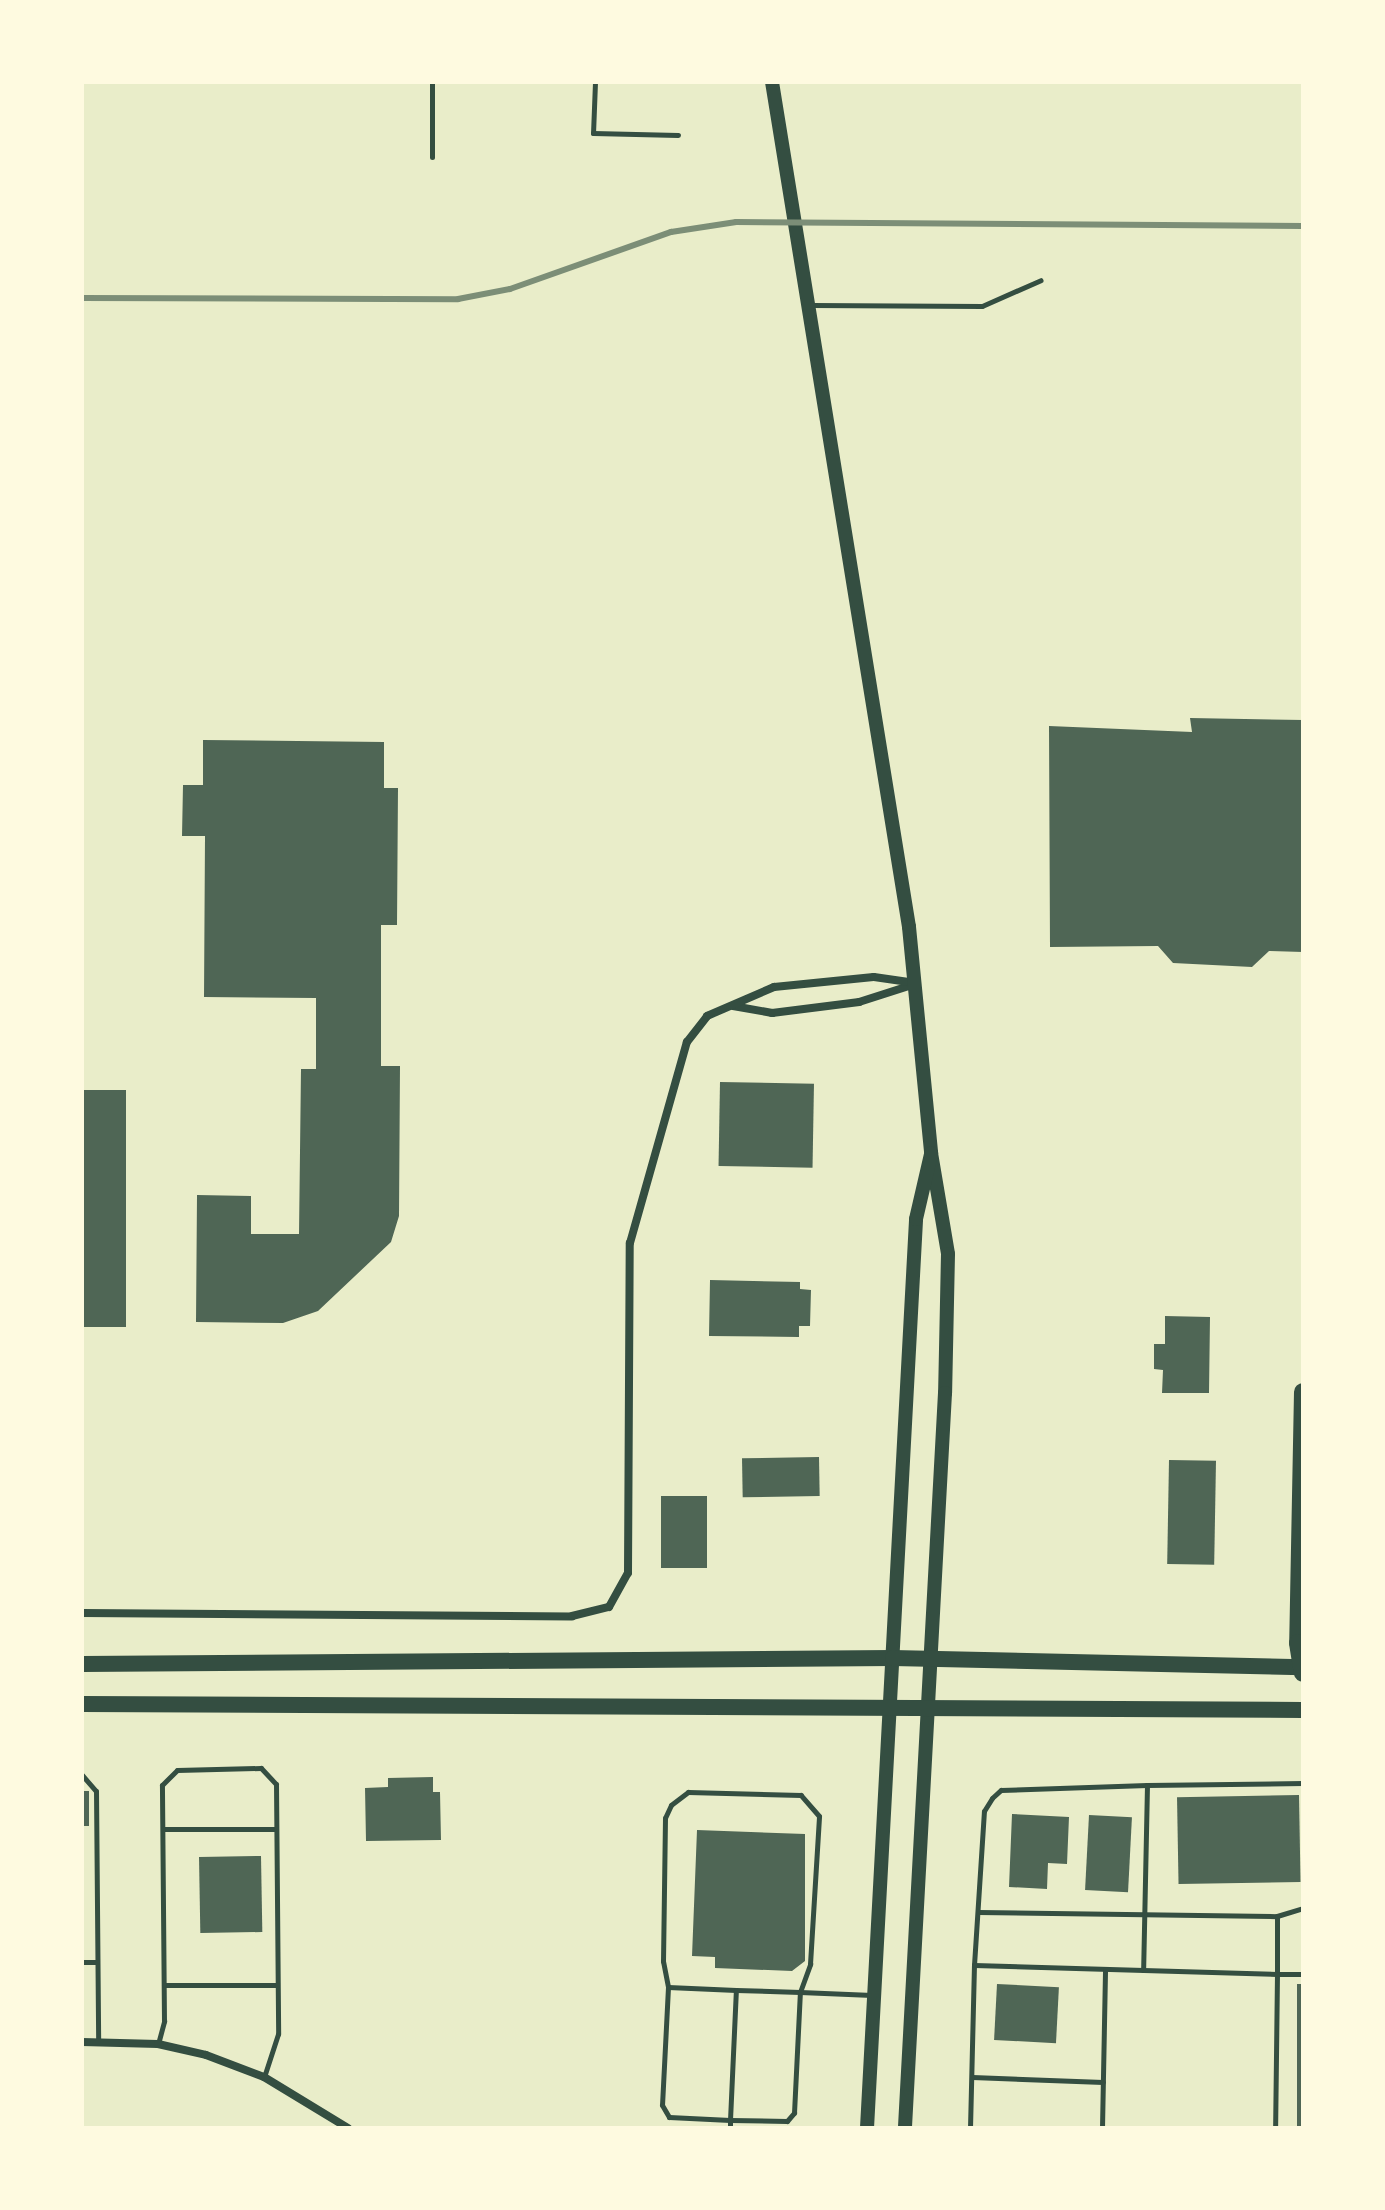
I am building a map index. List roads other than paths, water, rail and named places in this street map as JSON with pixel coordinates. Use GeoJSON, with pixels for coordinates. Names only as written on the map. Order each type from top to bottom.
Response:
{"type":"FeatureCollection","features":[{"type":"Feature","properties":{"kind":"highway"},"geometry":{"type":"LineString","coordinates":[[82,1664],[930,1658],[1301,1669],[1303,1392]]}},
{"type":"Feature","properties":{"kind":"highway"},"geometry":{"type":"LineString","coordinates":[[82,1704],[1303,1710]]}},
{"type":"Feature","properties":{"kind":"main road"},"geometry":{"type":"LineString","coordinates":[[772,82],[916,983],[931,1153],[943,1206],[949,1282],[905,2128]]}},
{"type":"Feature","properties":{"kind":"main road"},"geometry":{"type":"LineString","coordinates":[[867,2128],[916,1219],[931,1153]]}},
{"type":"Feature","properties":{"kind":"street"},"geometry":{"type":"LineString","coordinates":[[82,1613],[572,1616],[609,1607],[628,1573],[629,1264],[635,1219],[687,1042],[707,1016],[774,987],[851,978],[916,983]]}},
{"type":"Feature","properties":{"kind":"street"},"geometry":{"type":"LineString","coordinates":[[732,1006],[772,1013],[859,1002],[916,983]]}},
{"type":"Feature","properties":{"kind":"street"},"geometry":{"type":"LineString","coordinates":[[82,2042],[158,2044],[264,2077],[348,2128]]}},
{"type":"Feature","properties":{"kind":"lane"},"geometry":{"type":"LineString","coordinates":[[432,82],[432,157]]}},
{"type":"Feature","properties":{"kind":"lane"},"geometry":{"type":"LineString","coordinates":[[595,82],[593,133],[678,135]]}},
{"type":"Feature","properties":{"kind":"lane"},"geometry":{"type":"LineString","coordinates":[[807,305],[982,306],[1041,280]]}},
{"type":"Feature","properties":{"kind":"lane"},"geometry":{"type":"LineString","coordinates":[[158,2044],[164,1985],[162,1785],[177,1770],[261,1768],[276,1784],[275,2052],[264,2077]]}},
{"type":"Feature","properties":{"kind":"lane"},"geometry":{"type":"LineString","coordinates":[[82,1775],[96,1791],[98,2043]]}},
{"type":"Feature","properties":{"kind":"lane"},"geometry":{"type":"LineString","coordinates":[[970,2128],[974,1965],[984,1811],[1001,1790],[1303,1783]]}},
{"type":"Feature","properties":{"kind":"lane"},"geometry":{"type":"LineString","coordinates":[[1143,1970],[1147,1785]]}},
{"type":"Feature","properties":{"kind":"lane"},"geometry":{"type":"LineString","coordinates":[[688,1792],[801,1795],[819,1816],[810,1964],[800,1992],[794,2113],[787,2121],[669,2117],[662,2105],[668,1987],[663,1961],[665,1818],[671,1805],[688,1792]]}},
{"type":"Feature","properties":{"kind":"lane"},"geometry":{"type":"LineString","coordinates":[[163,1829],[276,1829]]}},
{"type":"Feature","properties":{"kind":"lane"},"geometry":{"type":"LineString","coordinates":[[978,1912],[1277,1916],[1303,1908]]}},
{"type":"Feature","properties":{"kind":"lane"},"geometry":{"type":"LineString","coordinates":[[1275,2128],[1277,1916]]}},
{"type":"Feature","properties":{"kind":"lane"},"geometry":{"type":"LineString","coordinates":[[82,1962],[97,1962]]}},
{"type":"Feature","properties":{"kind":"lane"},"geometry":{"type":"LineString","coordinates":[[974,1965],[1303,1974]]}},
{"type":"Feature","properties":{"kind":"lane"},"geometry":{"type":"LineString","coordinates":[[1102,2128],[1105,1969]]}},
{"type":"Feature","properties":{"kind":"lane"},"geometry":{"type":"LineString","coordinates":[[164,1985],[277,1985]]}},
{"type":"Feature","properties":{"kind":"lane"},"geometry":{"type":"LineString","coordinates":[[668,1987],[874,1996]]}},
{"type":"Feature","properties":{"kind":"lane"},"geometry":{"type":"LineString","coordinates":[[730,2128],[736,1990]]}},
{"type":"Feature","properties":{"kind":"lane"},"geometry":{"type":"LineString","coordinates":[[972,2077],[1103,2082]]}},
{"type":"Feature","properties":{"kind":"railway"},"geometry":{"type":"LineString","coordinates":[[82,298],[458,299],[510,289],[671,232],[736,222],[1303,226]]}}]}
